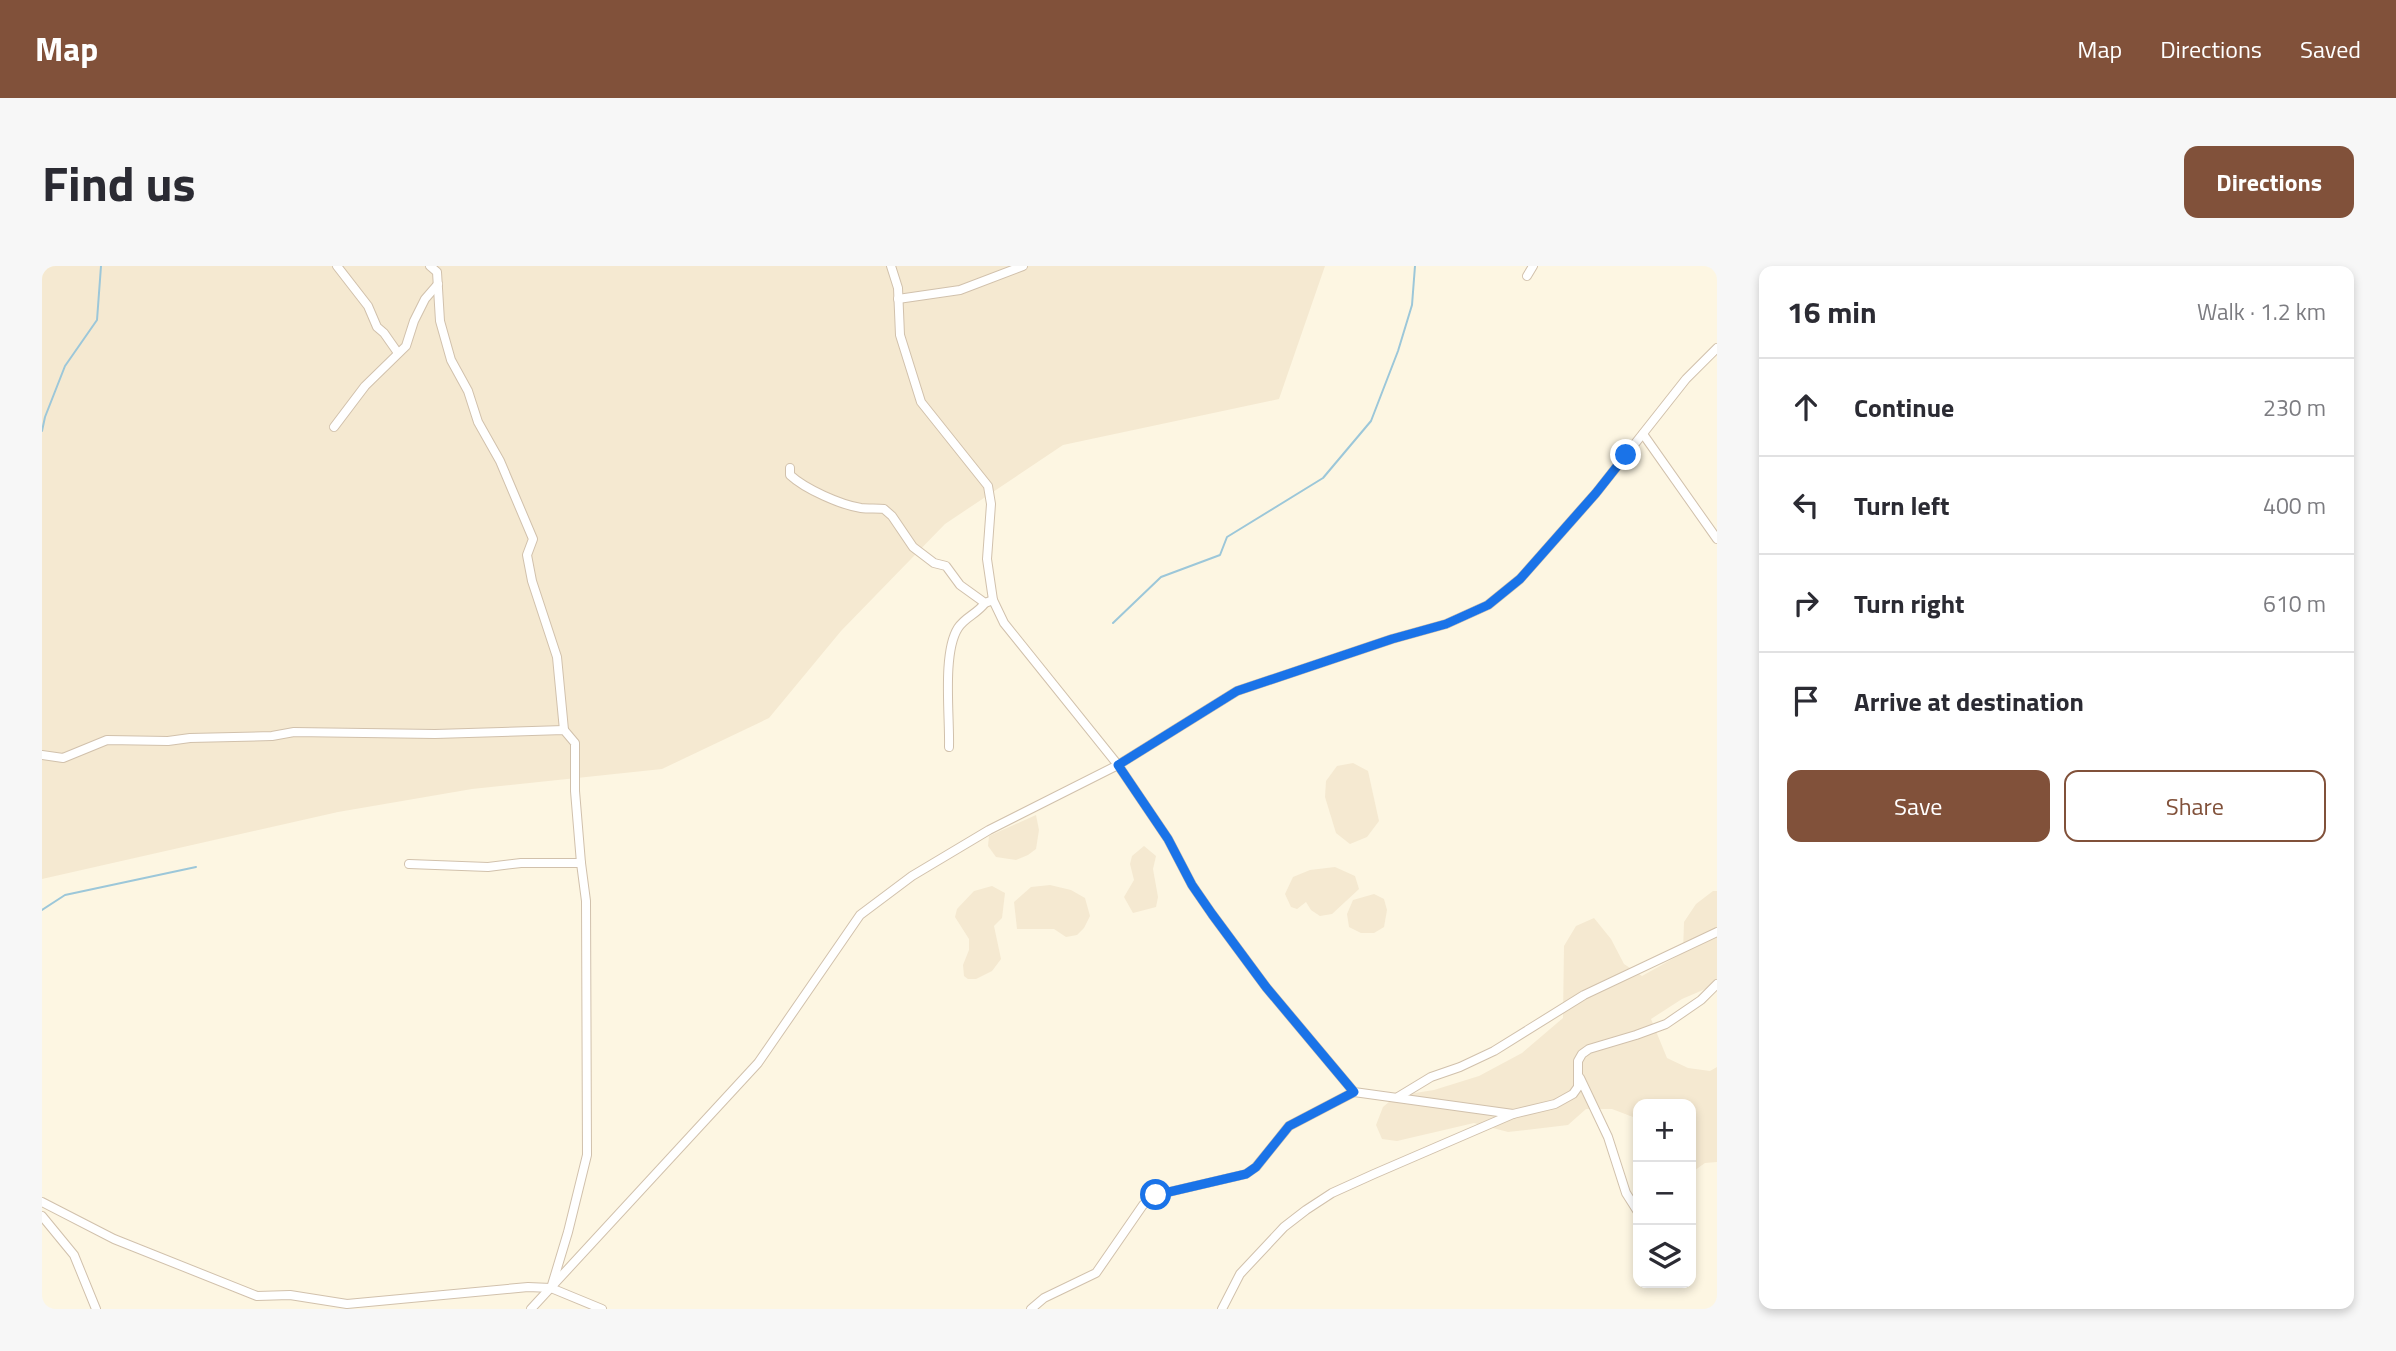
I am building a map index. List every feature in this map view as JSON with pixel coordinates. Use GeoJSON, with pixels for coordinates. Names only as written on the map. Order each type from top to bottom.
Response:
{"type":"FeatureCollection","features":[{"type":"Feature","properties":{"kind":"street"},"geometry":{"type":"LineString","coordinates":[[337,266],[368,306],[377,327],[398,353]]}},
{"type":"Feature","properties":{"kind":"street"},"geometry":{"type":"LineString","coordinates":[[430,266],[437,272],[440,321],[451,360],[468,391],[478,422],[500,461],[533,540],[527,555],[532,581],[557,657],[564,730],[575,743],[575,791],[588,948],[587,1155],[551,1288]]}},
{"type":"Feature","properties":{"kind":"street"},"geometry":{"type":"LineString","coordinates":[[891,266],[898,299],[900,335],[921,402],[988,486],[991,504],[987,559],[989,602]]}},
{"type":"Feature","properties":{"kind":"street"},"geometry":{"type":"LineString","coordinates":[[898,299],[960,290],[1023,266]]}},
{"type":"Feature","properties":{"kind":"street"},"geometry":{"type":"LineString","coordinates":[[1527,276],[1533,266]]}},
{"type":"Feature","properties":{"kind":"street"},"geometry":{"type":"LineString","coordinates":[[334,426],[365,386],[406,346],[425,299],[438,284]]}},
{"type":"Feature","properties":{"kind":"street"},"geometry":{"type":"LineString","coordinates":[[531,1309],[758,1062],[860,915],[912,876],[989,830],[1118,765],[1237,691],[1392,639],[1446,624],[1488,605],[1520,579],[1596,493],[1686,379],[1717,348]]}},
{"type":"Feature","properties":{"kind":"street"},"geometry":{"type":"LineString","coordinates":[[1643,435],[1717,539]]}},
{"type":"Feature","properties":{"kind":"street"},"geometry":{"type":"LineString","coordinates":[[790,468],[790,475],[796,480],[835,499],[862,508],[884,509],[892,516],[913,547],[934,563],[946,566],[960,585],[989,602],[1118,765],[1168,839],[1192,885],[1266,987],[1354,1092]]}},
{"type":"Feature","properties":{"kind":"street"},"geometry":{"type":"LineString","coordinates":[[948,747],[951,640],[964,619],[989,602]]}},
{"type":"Feature","properties":{"kind":"street"},"geometry":{"type":"LineString","coordinates":[[42,754],[63,758],[107,740],[168,741],[272,736],[294,732],[435,734],[564,730]]}},
{"type":"Feature","properties":{"kind":"street"},"geometry":{"type":"LineString","coordinates":[[409,864],[488,867],[521,863],[581,863]]}},
{"type":"Feature","properties":{"kind":"street"},"geometry":{"type":"LineString","coordinates":[[1398,1097],[1431,1077],[1494,1051],[1584,995],[1717,932]]}},
{"type":"Feature","properties":{"kind":"street"},"geometry":{"type":"LineString","coordinates":[[1222,1309],[1240,1274],[1284,1227],[1306,1210],[1332,1193],[1513,1114],[1555,1104],[1573,1094],[1578,1087],[1578,1061],[1582,1054],[1589,1049],[1666,1024],[1701,1000],[1717,984]]}},
{"type":"Feature","properties":{"kind":"street"},"geometry":{"type":"LineString","coordinates":[[1579,1076],[1608,1137],[1626,1193],[1633,1204]]}},
{"type":"Feature","properties":{"kind":"street"},"geometry":{"type":"LineString","coordinates":[[1031,1309],[1044,1298],[1096,1273],[1143,1205],[1156,1195],[1246,1174],[1256,1167],[1289,1126],[1354,1092],[1513,1114]]}},
{"type":"Feature","properties":{"kind":"street"},"geometry":{"type":"LineString","coordinates":[[42,1202],[114,1239],[257,1296],[290,1295],[347,1304],[528,1287],[551,1288],[602,1309]]}},
{"type":"Feature","properties":{"kind":"street"},"geometry":{"type":"LineString","coordinates":[[42,1216],[74,1255],[96,1309]]}},
{"type":"Feature","properties":{"kind":"shaded area"},"geometry":{"type":"Polygon","coordinates":[[[42,266],[1325,266],[1279,399],[1063,445],[945,524],[841,631],[769,718],[662,769],[472,789],[338,812],[42,879],[42,266]]]}},
{"type":"Feature","properties":{"kind":"shaded area"},"geometry":{"type":"Polygon","coordinates":[[[1353,763],[1368,771],[1379,821],[1367,837],[1350,844],[1336,833],[1325,797],[1326,781],[1337,766],[1353,763]]]}},
{"type":"Feature","properties":{"kind":"shaded area"},"geometry":{"type":"Polygon","coordinates":[[[1036,815],[1039,830],[1036,849],[1016,860],[996,857],[988,846],[989,836],[1036,815]]]}},
{"type":"Feature","properties":{"kind":"shaded area"},"geometry":{"type":"Polygon","coordinates":[[[1144,846],[1156,856],[1153,869],[1158,897],[1156,907],[1133,913],[1124,897],[1134,880],[1130,864],[1132,856],[1144,846]]]}},
{"type":"Feature","properties":{"kind":"shaded area"},"geometry":{"type":"Polygon","coordinates":[[[1335,867],[1355,876],[1359,889],[1332,914],[1320,916],[1311,910],[1306,902],[1297,909],[1291,907],[1285,894],[1293,877],[1310,870],[1335,867]]]}},
{"type":"Feature","properties":{"kind":"shaded area"},"geometry":{"type":"Polygon","coordinates":[[[1050,885],[1071,890],[1085,898],[1090,916],[1077,935],[1066,937],[1054,929],[1017,929],[1014,902],[1031,887],[1050,885]]]}},
{"type":"Feature","properties":{"kind":"shaded area"},"geometry":{"type":"Polygon","coordinates":[[[992,886],[1005,893],[1002,918],[994,926],[1001,959],[992,971],[976,979],[968,979],[964,976],[963,965],[969,950],[969,939],[955,917],[957,909],[974,891],[992,886]]]}},
{"type":"Feature","properties":{"kind":"shaded area"},"geometry":{"type":"Polygon","coordinates":[[[1713,891],[1717,891],[1717,984],[1682,999],[1651,1019],[1667,1058],[1688,1068],[1710,1071],[1717,1067],[1717,1162],[1705,1163],[1696,1169],[1696,1099],[1633,1099],[1633,1117],[1612,1109],[1586,1109],[1568,1125],[1508,1132],[1474,1123],[1397,1141],[1382,1139],[1376,1125],[1383,1107],[1396,1096],[1434,1090],[1479,1076],[1522,1053],[1563,1018],[1564,946],[1576,926],[1594,918],[1611,939],[1624,964],[1642,976],[1683,953],[1684,922],[1696,904],[1713,891]]]}},
{"type":"Feature","properties":{"kind":"shaded area"},"geometry":{"type":"Polygon","coordinates":[[[1374,894],[1384,899],[1387,910],[1384,927],[1374,933],[1361,933],[1349,927],[1347,914],[1353,900],[1374,894]]]}},
{"type":"Feature","properties":{"kind":"waterway"},"geometry":{"type":"LineString","coordinates":[[42,431],[65,366],[97,320],[101,266]]}},
{"type":"Feature","properties":{"kind":"waterway"},"geometry":{"type":"LineString","coordinates":[[1113,623],[1161,577],[1220,555],[1227,537],[1323,478],[1371,421],[1398,351],[1412,305],[1415,266]]}},
{"type":"Feature","properties":{"kind":"waterway"},"geometry":{"type":"LineString","coordinates":[[42,910],[65,895],[196,867]]}},
{"type":"Feature","properties":{"kind":"route"},"geometry":{"type":"LineString","coordinates":[[1156,1195],[1246,1174],[1256,1167],[1289,1126],[1354,1092],[1266,987],[1212,914],[1192,885],[1168,839],[1118,765],[1237,691],[1392,639],[1446,624],[1488,605],[1520,579],[1626,455]]}}]}
